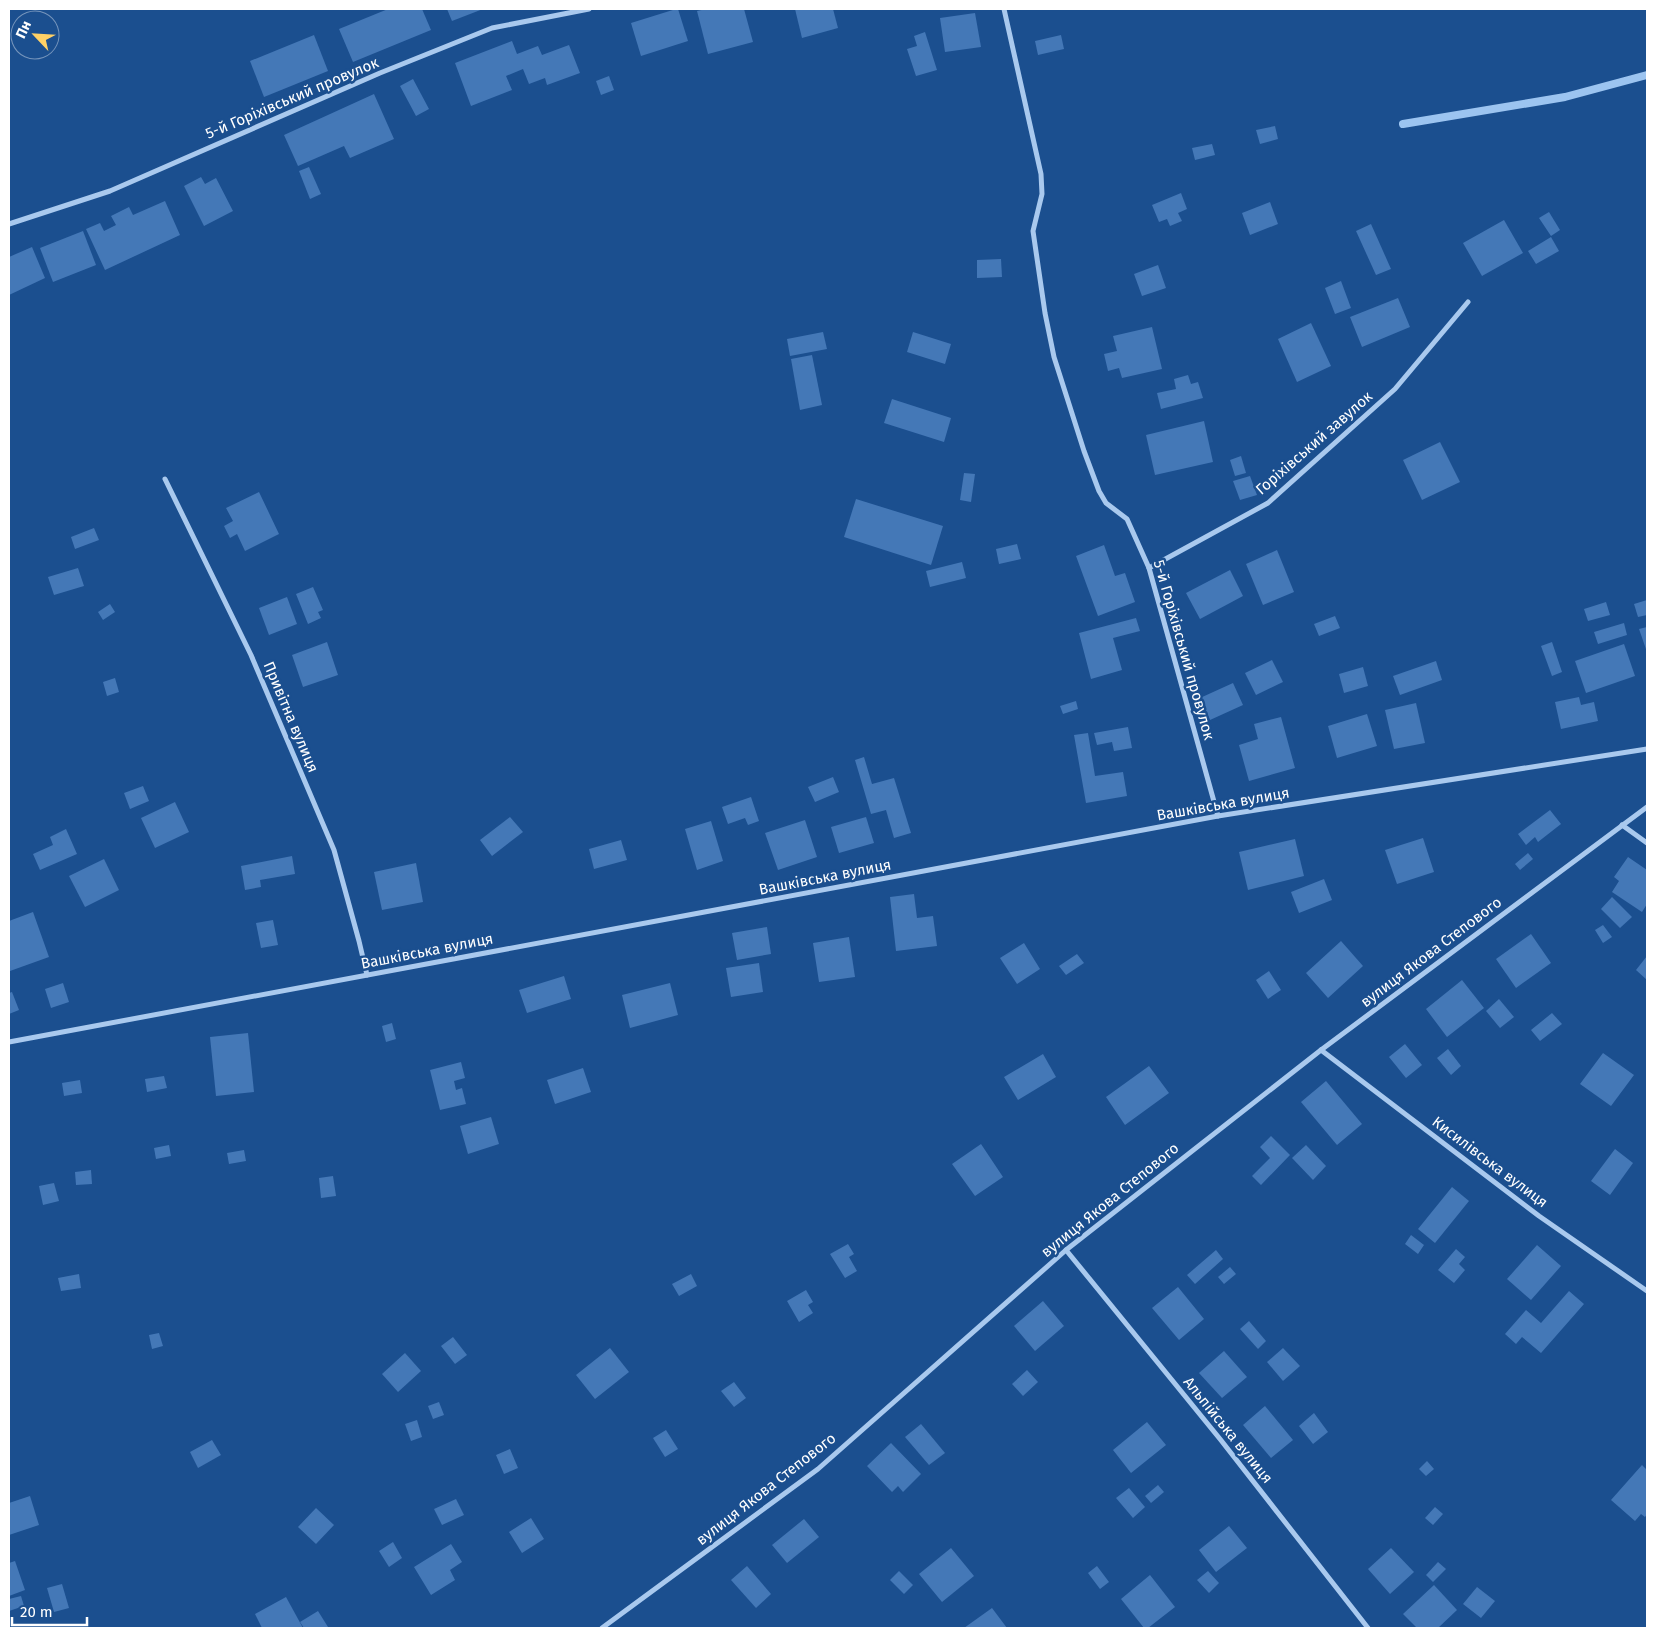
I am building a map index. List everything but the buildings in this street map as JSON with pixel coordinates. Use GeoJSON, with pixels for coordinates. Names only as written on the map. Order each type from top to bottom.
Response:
{"type":"FeatureCollection","features":[{"type":"Feature","properties":{"kind":"street","name":"5-й Горіхівський провулок"},"geometry":{"type":"LineString","coordinates":[[9,224],[110,191],[380,73],[492,28],[589,9]]}},
{"type":"Feature","properties":{"kind":"street","name":"5-й Горіхівський провулок"},"geometry":{"type":"LineString","coordinates":[[1004,9],[1041,174],[1042,194],[1033,231],[1045,313],[1054,357],[1099,491],[1106,503],[1127,519],[1149,568],[1218,816]]}},
{"type":"Feature","properties":{"kind":"street","name":"Горіхівський завулок"},"geometry":{"type":"LineString","coordinates":[[1149,568],[1268,503],[1394,389],[1468,302]]}},
{"type":"Feature","properties":{"kind":"street","name":"Привітна вулиця"},"geometry":{"type":"LineString","coordinates":[[165,479],[251,655],[334,850],[367,975]]}},
{"type":"Feature","properties":{"kind":"street","name":"Вашківська вулиця"},"geometry":{"type":"LineString","coordinates":[[9,1042],[1218,816],[1647,748]]}},
{"type":"Feature","properties":{"kind":"street","name":"вулиця Якова Степового"},"geometry":{"type":"LineString","coordinates":[[602,1628],[818,1469],[1066,1250],[1321,1050],[1647,807]]}},
{"type":"Feature","properties":{"kind":"street"},"geometry":{"type":"LineString","coordinates":[[1622,825],[1647,843]]}},
{"type":"Feature","properties":{"kind":"street","name":"Кисилівська вулиця"},"geometry":{"type":"LineString","coordinates":[[1321,1050],[1539,1216],[1647,1291]]}},
{"type":"Feature","properties":{"kind":"street","name":"Альпійська вулиця"},"geometry":{"type":"LineString","coordinates":[[1066,1250],[1220,1439],[1368,1628]]}},
{"type":"Feature","properties":{"kind":"waterway"},"geometry":{"type":"LineString","coordinates":[[1403,124],[1565,97],[1647,75]]}}]}
